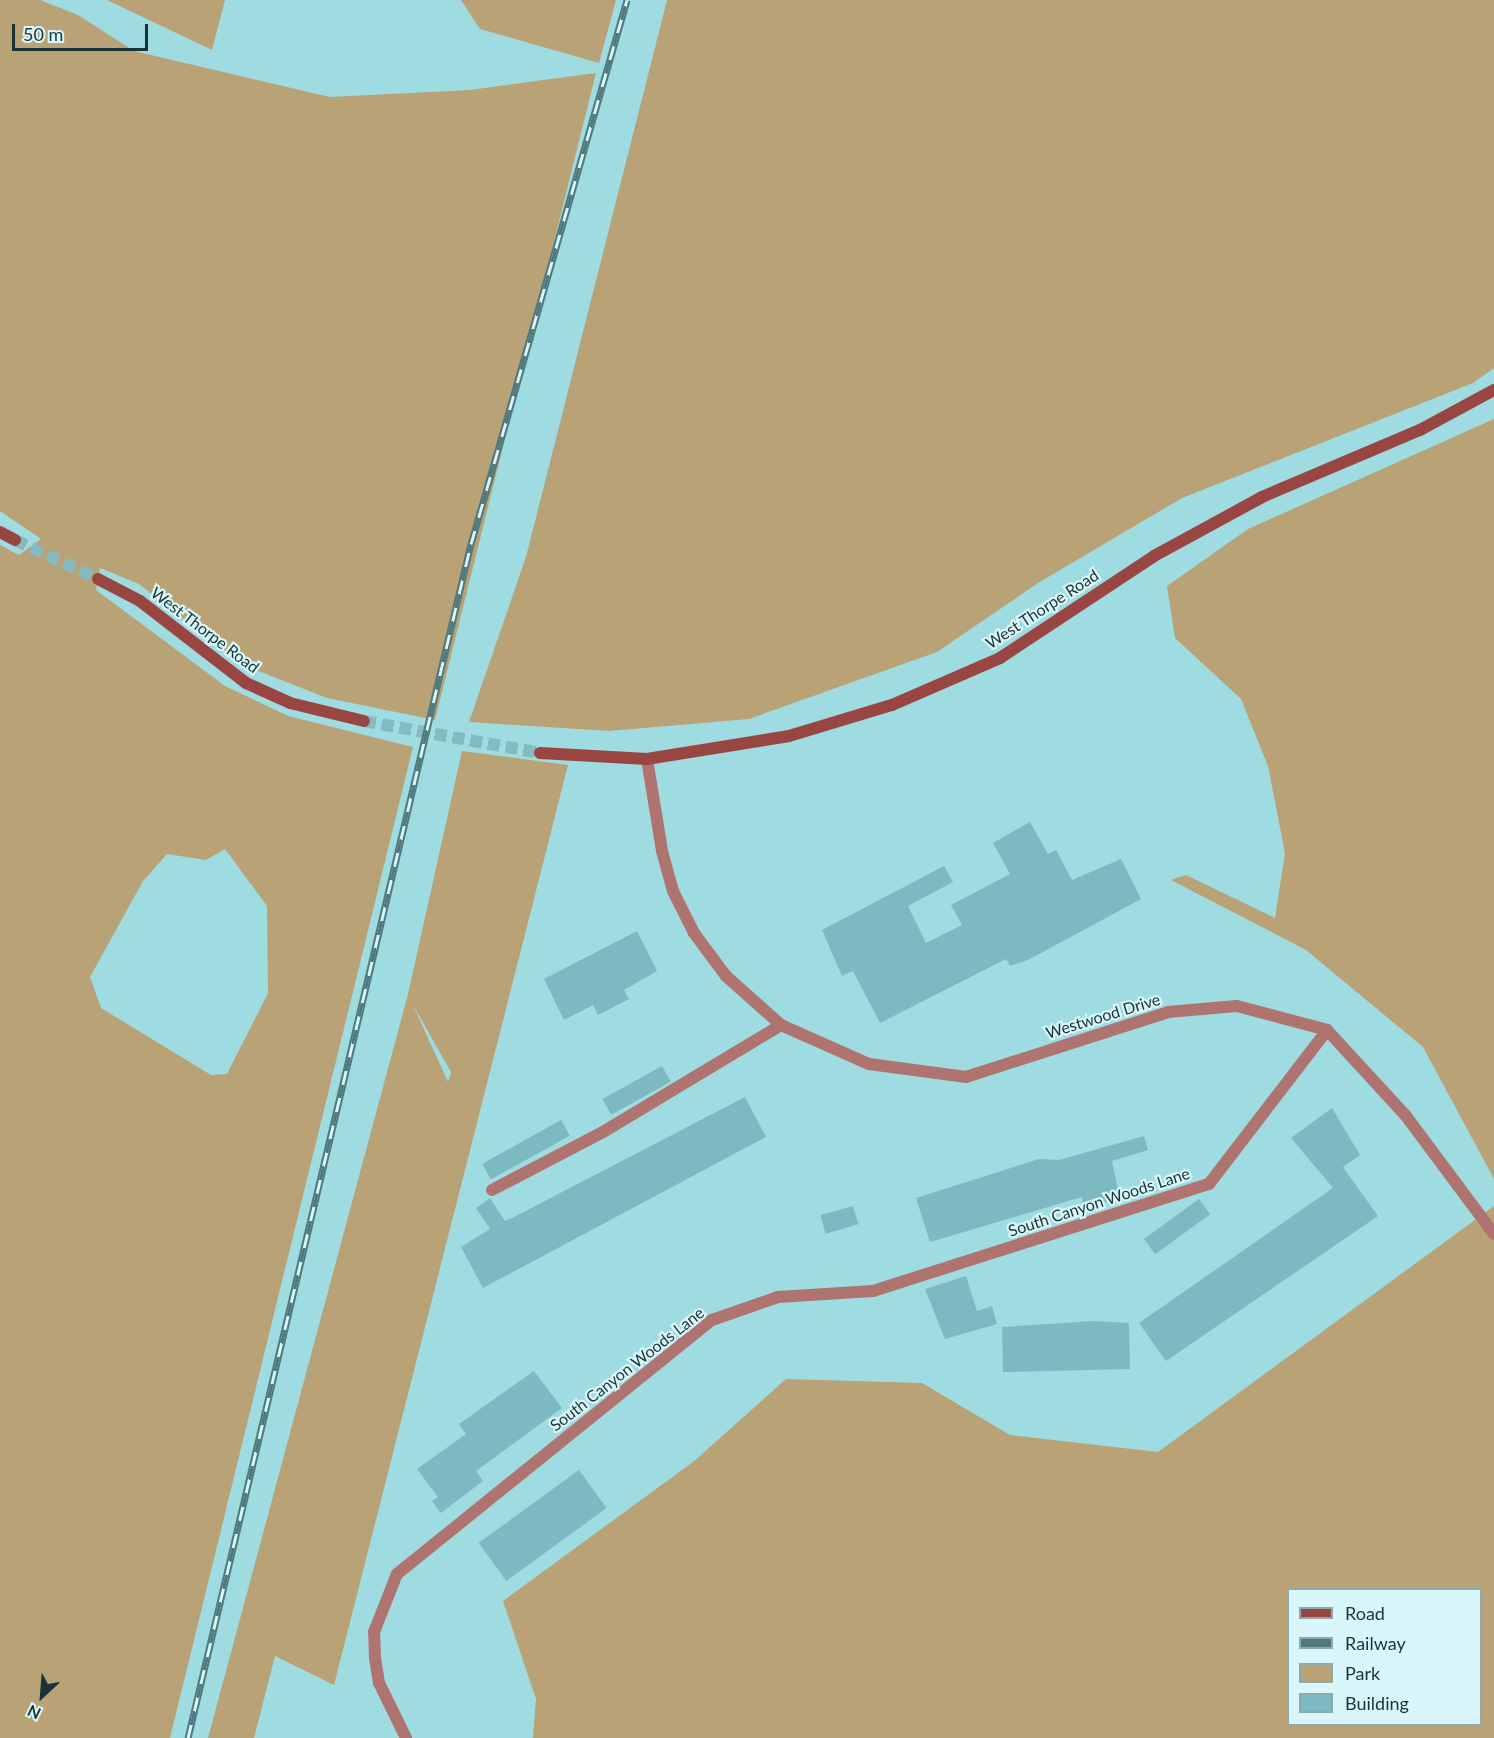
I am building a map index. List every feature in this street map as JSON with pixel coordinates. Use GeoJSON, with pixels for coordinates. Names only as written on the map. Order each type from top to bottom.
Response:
{"type":"FeatureCollection","features":[{"type":"Feature","properties":{"kind":"street","name":"West Thorpe Road"},"geometry":{"type":"LineString","coordinates":[[540,753],[646,759],[789,736],[892,705],[1000,658],[1154,556],[1233,513],[1420,430],[1494,390]]}},
{"type":"Feature","properties":{"kind":"street"},"geometry":{"type":"LineString","coordinates":[[0,532],[15,540]]}},
{"type":"Feature","properties":{"kind":"street","name":"West Thorpe Road"},"geometry":{"type":"LineString","coordinates":[[99,579],[140,602],[246,683],[290,703],[364,721]]}},
{"type":"Feature","properties":{"kind":"street","name":"Westwood Drive"},"geometry":{"type":"LineString","coordinates":[[646,759],[673,891],[726,976],[781,1025],[869,1064],[966,1077],[1168,1012],[1237,1006],[1327,1030]]}},
{"type":"Feature","properties":{"kind":"street"},"geometry":{"type":"LineString","coordinates":[[492,1190],[603,1132],[781,1025]]}},
{"type":"Feature","properties":{"kind":"street"},"geometry":{"type":"LineString","coordinates":[[1327,1030],[1406,1116],[1494,1234]]}},
{"type":"Feature","properties":{"kind":"street","name":"South Canyon Woods Lane"},"geometry":{"type":"LineString","coordinates":[[406,1738],[379,1683],[375,1657],[374,1632],[397,1574],[712,1320],[778,1297],[873,1291],[1209,1184],[1327,1030]]}},
{"type":"Feature","properties":{"kind":"green space"},"geometry":{"type":"Polygon","coordinates":[[[0,0],[40,0],[78,15],[134,51],[330,97],[470,90],[596,73],[435,720],[327,698],[243,665],[139,584],[100,568],[96,590],[225,686],[288,716],[413,747],[170,1738],[0,1738],[0,545],[19,555],[41,539],[0,511],[0,0]],[[225,849],[206,860],[167,854],[143,881],[90,977],[101,1008],[211,1075],[227,1074],[268,993],[267,906],[225,849]]]}},
{"type":"Feature","properties":{"kind":"green space"},"geometry":{"type":"Polygon","coordinates":[[[107,0],[225,0],[212,50],[107,0]]]}},
{"type":"Feature","properties":{"kind":"green space"},"geometry":{"type":"Polygon","coordinates":[[[461,0],[616,0],[599,63],[480,29],[461,0]]]}},
{"type":"Feature","properties":{"kind":"green space"},"geometry":{"type":"Polygon","coordinates":[[[667,0],[1494,0],[1494,368],[1473,383],[1182,498],[1038,583],[937,652],[749,719],[609,731],[469,722],[526,557],[667,0]]]}},
{"type":"Feature","properties":{"kind":"green space"},"geometry":{"type":"Polygon","coordinates":[[[1494,419],[1494,1179],[1423,1047],[1306,950],[1171,880],[1186,875],[1275,918],[1285,853],[1268,766],[1241,699],[1175,638],[1167,586],[1248,529],[1494,419]]]}},
{"type":"Feature","properties":{"kind":"green space"},"geometry":{"type":"Polygon","coordinates":[[[462,751],[568,765],[334,1685],[275,1656],[254,1738],[208,1738],[408,994],[462,751]],[[413,1005],[448,1082],[451,1072],[413,1005]]]}},
{"type":"Feature","properties":{"kind":"green space"},"geometry":{"type":"Polygon","coordinates":[[[1494,1206],[1494,1738],[533,1738],[536,1699],[503,1601],[693,1462],[786,1379],[922,1383],[1010,1435],[1158,1452],[1494,1206]]]}},
{"type":"Feature","properties":{"kind":"building"},"geometry":{"type":"Polygon","coordinates":[[[1030,822],[1048,854],[1056,850],[1072,880],[1121,859],[1141,899],[1028,960],[1010,966],[1006,959],[880,1023],[853,971],[842,976],[822,930],[944,866],[953,882],[908,906],[926,943],[962,925],[951,905],[1010,874],[993,843],[1030,822]]]}},
{"type":"Feature","properties":{"kind":"building"},"geometry":{"type":"Polygon","coordinates":[[[637,931],[657,971],[624,990],[629,999],[598,1015],[593,1005],[564,1020],[544,979],[637,931]]]}},
{"type":"Feature","properties":{"kind":"building"},"geometry":{"type":"Polygon","coordinates":[[[662,1066],[671,1082],[611,1115],[603,1099],[662,1066]]]}},
{"type":"Feature","properties":{"kind":"building"},"geometry":{"type":"Polygon","coordinates":[[[745,1097],[766,1137],[483,1288],[461,1247],[490,1229],[476,1208],[490,1198],[505,1221],[745,1097]]]}},
{"type":"Feature","properties":{"kind":"building"},"geometry":{"type":"Polygon","coordinates":[[[1332,1108],[1360,1155],[1343,1167],[1378,1216],[1166,1361],[1139,1323],[1333,1188],[1291,1138],[1332,1108]]]}},
{"type":"Feature","properties":{"kind":"building"},"geometry":{"type":"Polygon","coordinates":[[[561,1120],[570,1136],[491,1179],[482,1164],[561,1120]]]}},
{"type":"Feature","properties":{"kind":"building"},"geometry":{"type":"Polygon","coordinates":[[[1144,1136],[1148,1150],[1112,1161],[1120,1199],[1083,1206],[1082,1197],[930,1242],[916,1198],[1039,1159],[1059,1160],[1144,1136]]]}},
{"type":"Feature","properties":{"kind":"building"},"geometry":{"type":"Polygon","coordinates":[[[1199,1199],[1210,1214],[1155,1254],[1144,1239],[1199,1199]]]}},
{"type":"Feature","properties":{"kind":"building"},"geometry":{"type":"Polygon","coordinates":[[[853,1206],[858,1224],[826,1234],[820,1215],[853,1206]]]}},
{"type":"Feature","properties":{"kind":"building"},"geometry":{"type":"Polygon","coordinates":[[[966,1276],[977,1311],[992,1306],[997,1324],[945,1339],[925,1289],[966,1276]]]}},
{"type":"Feature","properties":{"kind":"building"},"geometry":{"type":"Polygon","coordinates":[[[1095,1321],[1129,1323],[1130,1369],[1003,1372],[1002,1327],[1095,1321]]]}},
{"type":"Feature","properties":{"kind":"building"},"geometry":{"type":"Polygon","coordinates":[[[534,1371],[562,1408],[476,1471],[483,1481],[441,1513],[432,1501],[438,1497],[417,1469],[466,1434],[459,1424],[534,1371]]]}},
{"type":"Feature","properties":{"kind":"building"},"geometry":{"type":"Polygon","coordinates":[[[579,1470],[607,1508],[506,1581],[479,1543],[579,1470]]]}},
{"type":"Feature","properties":{"kind":"tunnel"},"geometry":{"type":"LineString","coordinates":[[15,540],[98,579]]}},
{"type":"Feature","properties":{"kind":"tunnel"},"geometry":{"type":"LineString","coordinates":[[364,721],[540,753]]}},
{"type":"Feature","properties":{"kind":"railway"},"geometry":{"type":"LineString","coordinates":[[188,1738],[471,544],[627,0]]}}]}
